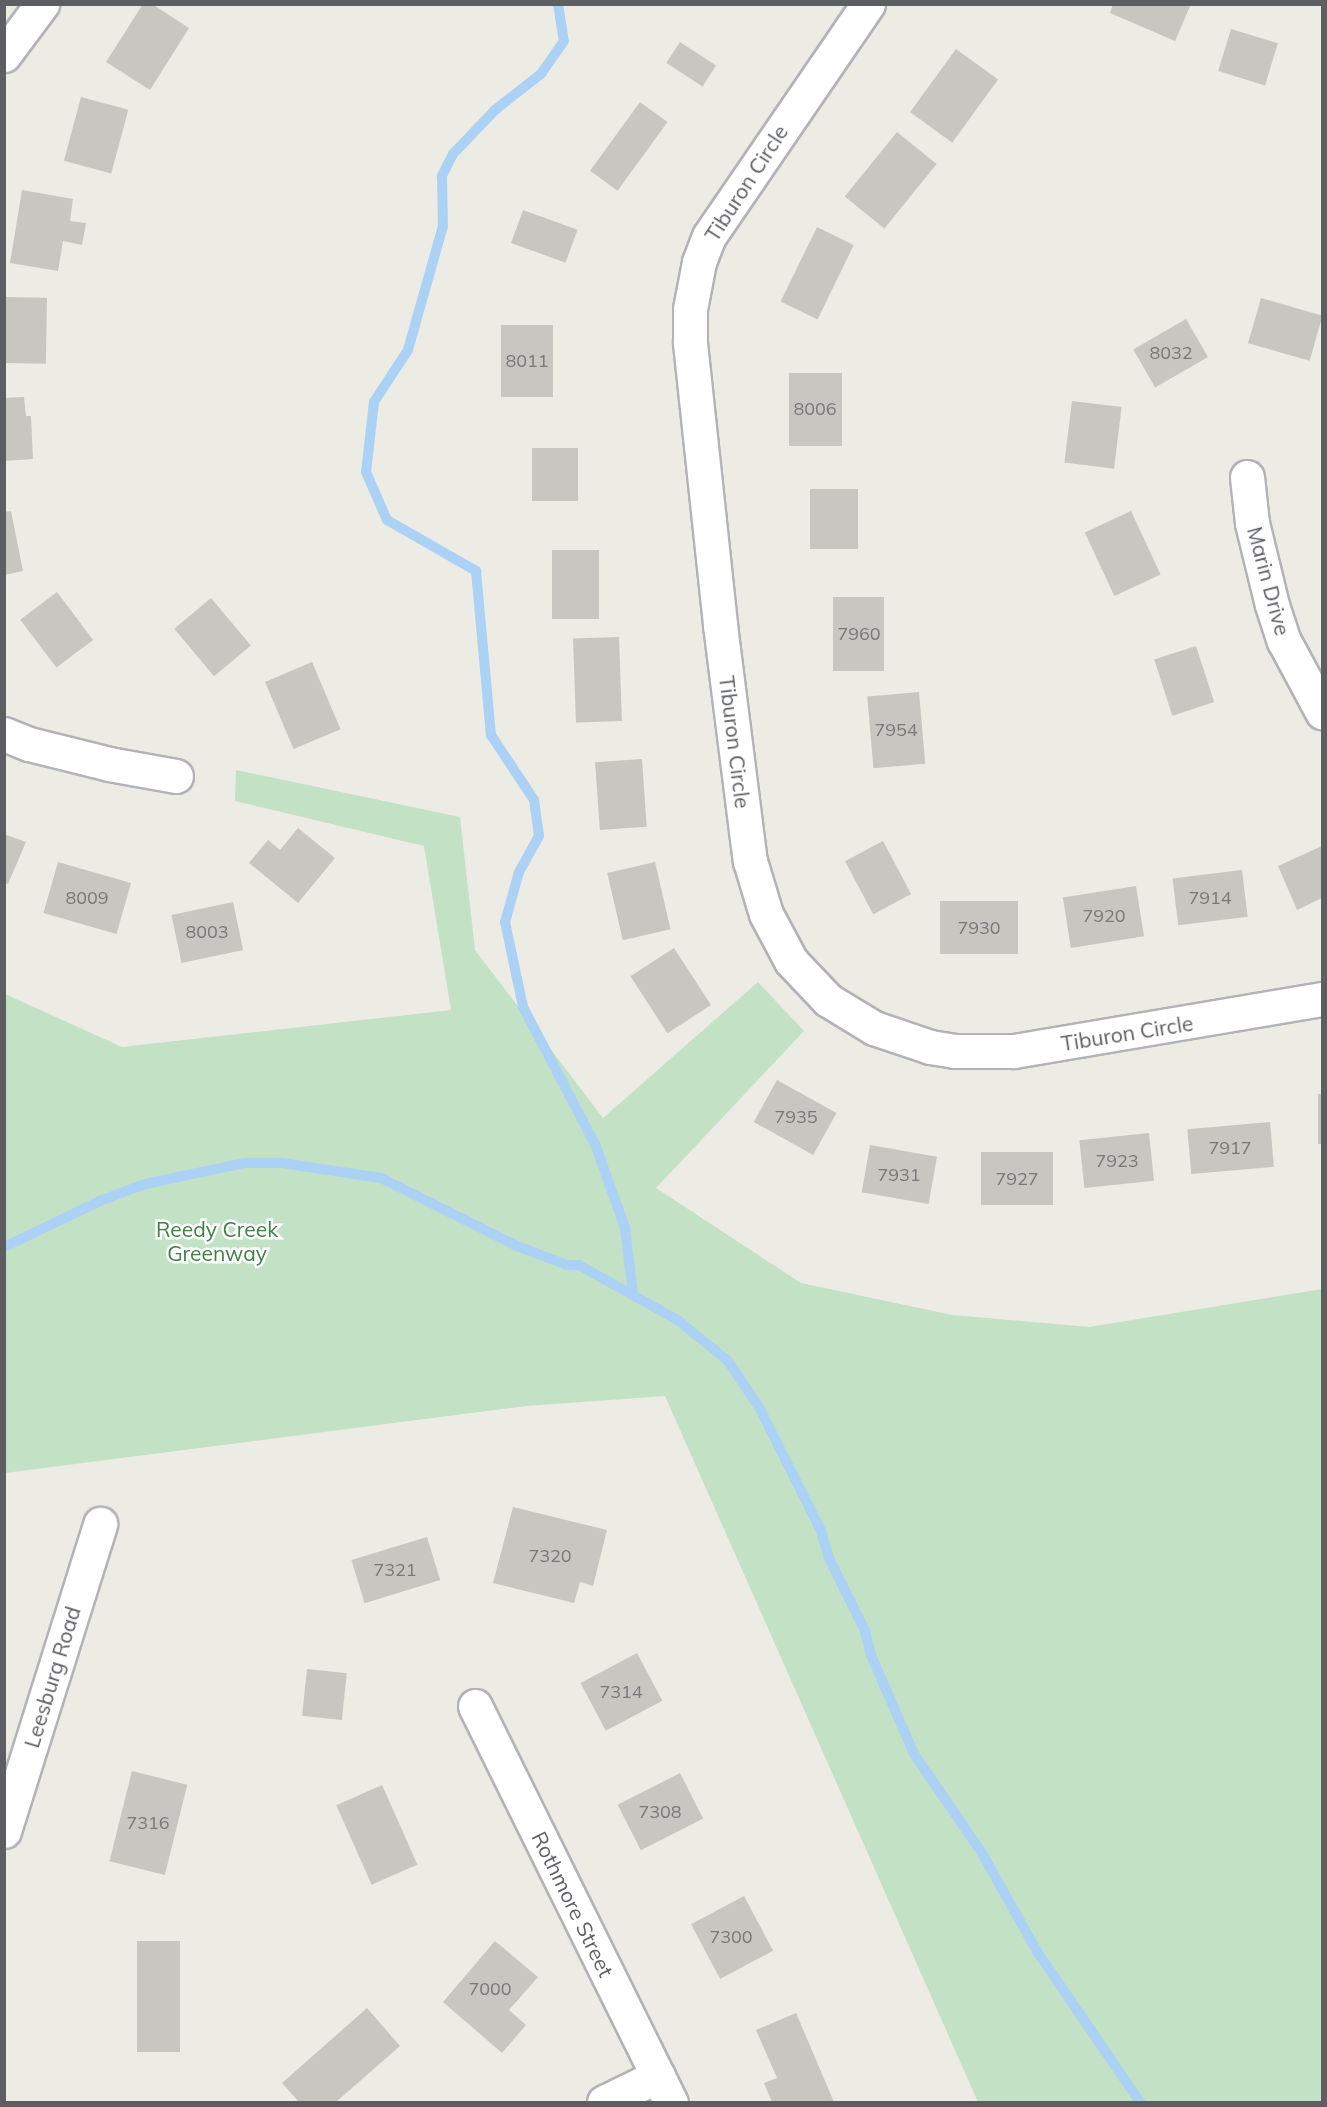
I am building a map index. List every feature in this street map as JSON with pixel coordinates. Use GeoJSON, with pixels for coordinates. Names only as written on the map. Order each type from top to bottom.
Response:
{"type":"FeatureCollection","features":[{"type":"Feature","properties":{"kind":"street"},"geometry":{"type":"LineString","coordinates":[[4,55],[42,4]]}},
{"type":"Feature","properties":{"kind":"street","name":"Tiburon Circle"},"geometry":{"type":"LineString","coordinates":[[868,4],[714,228],[699,262],[690,309],[690,343],[720,625],[750,861],[766,914],[791,961],[828,1000],[874,1028],[946,1050],[1014,1051],[1323,999]]}},
{"type":"Feature","properties":{"kind":"street","name":"Marin Drive"},"geometry":{"type":"LineString","coordinates":[[1248,477],[1252,523],[1272,605],[1284,641],[1323,712]]}},
{"type":"Feature","properties":{"kind":"street"},"geometry":{"type":"LineString","coordinates":[[4,734],[29,744],[86,759],[176,776]]}},
{"type":"Feature","properties":{"kind":"street","name":"Leesburg Road"},"geometry":{"type":"LineString","coordinates":[[4,1831],[100,1524]]}},
{"type":"Feature","properties":{"kind":"street","name":"Rothmore Street"},"geometry":{"type":"LineString","coordinates":[[475,1706],[665,2089]]}},
{"type":"Feature","properties":{"kind":"street"},"geometry":{"type":"LineString","coordinates":[[604,2103],[665,2089]]}},
{"type":"Feature","properties":{"kind":"green space","name":"Reedy Creek Greenway"},"geometry":{"type":"Polygon","coordinates":[[[236,770],[460,817],[475,950],[603,1118],[758,982],[804,1031],[656,1188],[801,1283],[952,1315],[1089,1327],[1322,1289],[1322,2102],[978,2102],[665,1396],[526,1406],[5,1473],[5,994],[122,1047],[451,1010],[424,846],[235,801],[236,770]]]}},
{"type":"Feature","properties":{"kind":"building"},"geometry":{"type":"Polygon","coordinates":[[[143,4],[152,4],[189,28],[150,90],[106,62],[143,4]]]}},
{"type":"Feature","properties":{"kind":"building"},"geometry":{"type":"Polygon","coordinates":[[[1113,4],[1191,4],[1175,41],[1110,13],[1113,4]]]}},
{"type":"Feature","properties":{"kind":"building"},"geometry":{"type":"Polygon","coordinates":[[[1231,29],[1278,43],[1265,85],[1218,71],[1231,29]]]}},
{"type":"Feature","properties":{"kind":"building"},"geometry":{"type":"Polygon","coordinates":[[[680,42],[716,65],[702,86],[666,63],[680,42]]]}},
{"type":"Feature","properties":{"kind":"building"},"geometry":{"type":"Polygon","coordinates":[[[956,49],[998,80],[952,143],[910,112],[956,49]]]}},
{"type":"Feature","properties":{"kind":"building"},"geometry":{"type":"Polygon","coordinates":[[[81,97],[128,110],[111,173],[64,161],[81,97]]]}},
{"type":"Feature","properties":{"kind":"building"},"geometry":{"type":"Polygon","coordinates":[[[640,102],[668,122],[618,191],[590,171],[640,102]]]}},
{"type":"Feature","properties":{"kind":"building"},"geometry":{"type":"Polygon","coordinates":[[[897,132],[937,164],[884,229],[845,197],[897,132]]]}},
{"type":"Feature","properties":{"kind":"building"},"geometry":{"type":"Polygon","coordinates":[[[22,190],[73,199],[70,221],[86,223],[82,245],[63,241],[58,271],[10,263],[22,190]]]}},
{"type":"Feature","properties":{"kind":"building"},"geometry":{"type":"Polygon","coordinates":[[[523,210],[578,230],[566,263],[511,243],[523,210]]]}},
{"type":"Feature","properties":{"kind":"building"},"geometry":{"type":"Polygon","coordinates":[[[817,227],[854,245],[817,320],[781,302],[817,227]]]}},
{"type":"Feature","properties":{"kind":"building"},"geometry":{"type":"Polygon","coordinates":[[[4,297],[47,298],[46,364],[4,363],[4,297]]]}},
{"type":"Feature","properties":{"kind":"building"},"geometry":{"type":"Polygon","coordinates":[[[1261,298],[1322,315],[1310,361],[1248,343],[1261,298]]]}},
{"type":"Feature","properties":{"kind":"building"},"geometry":{"type":"Polygon","coordinates":[[[1186,319],[1208,357],[1155,388],[1133,350],[1186,319]]]}},
{"type":"Feature","properties":{"kind":"building"},"geometry":{"type":"Polygon","coordinates":[[[501,325],[553,325],[553,397],[501,397],[501,325]]]}},
{"type":"Feature","properties":{"kind":"building"},"geometry":{"type":"Polygon","coordinates":[[[789,373],[842,373],[842,446],[789,446],[789,373]]]}},
{"type":"Feature","properties":{"kind":"building"},"geometry":{"type":"Polygon","coordinates":[[[24,397],[26,416],[31,416],[33,459],[4,461],[4,398],[24,397]]]}},
{"type":"Feature","properties":{"kind":"building"},"geometry":{"type":"Polygon","coordinates":[[[1072,401],[1122,407],[1114,469],[1064,463],[1072,401]]]}},
{"type":"Feature","properties":{"kind":"building"},"geometry":{"type":"Polygon","coordinates":[[[532,448],[578,448],[578,501],[532,501],[532,448]]]}},
{"type":"Feature","properties":{"kind":"building"},"geometry":{"type":"Polygon","coordinates":[[[810,489],[858,489],[858,549],[810,549],[810,489]]]}},
{"type":"Feature","properties":{"kind":"building"},"geometry":{"type":"Polygon","coordinates":[[[11,511],[23,571],[4,575],[4,512],[11,511]]]}},
{"type":"Feature","properties":{"kind":"building"},"geometry":{"type":"Polygon","coordinates":[[[1131,511],[1161,574],[1114,596],[1085,533],[1131,511]]]}},
{"type":"Feature","properties":{"kind":"building"},"geometry":{"type":"Polygon","coordinates":[[[552,550],[599,550],[599,619],[552,619],[552,550]]]}},
{"type":"Feature","properties":{"kind":"building"},"geometry":{"type":"Polygon","coordinates":[[[57,592],[93,640],[56,668],[20,620],[57,592]]]}},
{"type":"Feature","properties":{"kind":"building"},"geometry":{"type":"Polygon","coordinates":[[[833,597],[884,597],[884,671],[833,671],[833,597]]]}},
{"type":"Feature","properties":{"kind":"building"},"geometry":{"type":"Polygon","coordinates":[[[211,598],[251,645],[214,676],[174,629],[211,598]]]}},
{"type":"Feature","properties":{"kind":"building"},"geometry":{"type":"Polygon","coordinates":[[[619,637],[622,721],[576,723],[573,639],[619,637]]]}},
{"type":"Feature","properties":{"kind":"building"},"geometry":{"type":"Polygon","coordinates":[[[1196,646],[1214,702],[1172,716],[1154,660],[1196,646]]]}},
{"type":"Feature","properties":{"kind":"building"},"geometry":{"type":"Polygon","coordinates":[[[312,662],[341,729],[294,749],[265,682],[312,662]]]}},
{"type":"Feature","properties":{"kind":"building"},"geometry":{"type":"Polygon","coordinates":[[[919,692],[925,764],[873,768],[867,697],[919,692]]]}},
{"type":"Feature","properties":{"kind":"building"},"geometry":{"type":"Polygon","coordinates":[[[642,759],[647,827],[600,830],[595,762],[642,759]]]}},
{"type":"Feature","properties":{"kind":"building"},"geometry":{"type":"Polygon","coordinates":[[[298,828],[335,858],[298,903],[249,863],[268,840],[280,850],[298,828]]]}},
{"type":"Feature","properties":{"kind":"building"},"geometry":{"type":"Polygon","coordinates":[[[4,834],[26,842],[8,884],[4,883],[4,834]]]}},
{"type":"Feature","properties":{"kind":"building"},"geometry":{"type":"Polygon","coordinates":[[[883,841],[911,894],[873,914],[845,861],[883,841]]]}},
{"type":"Feature","properties":{"kind":"building"},"geometry":{"type":"Polygon","coordinates":[[[1322,846],[1322,898],[1297,910],[1278,866],[1322,846]]]}},
{"type":"Feature","properties":{"kind":"building"},"geometry":{"type":"Polygon","coordinates":[[[58,862],[131,883],[116,934],[43,913],[58,862]]]}},
{"type":"Feature","properties":{"kind":"building"},"geometry":{"type":"Polygon","coordinates":[[[655,862],[671,929],[623,940],[607,873],[655,862]]]}},
{"type":"Feature","properties":{"kind":"building"},"geometry":{"type":"Polygon","coordinates":[[[1242,870],[1248,917],[1178,925],[1173,879],[1242,870]]]}},
{"type":"Feature","properties":{"kind":"building"},"geometry":{"type":"Polygon","coordinates":[[[1136,886],[1144,936],[1071,948],[1063,898],[1136,886]]]}},
{"type":"Feature","properties":{"kind":"building"},"geometry":{"type":"Polygon","coordinates":[[[940,901],[1018,901],[1018,954],[940,954],[940,901]]]}},
{"type":"Feature","properties":{"kind":"building"},"geometry":{"type":"Polygon","coordinates":[[[233,902],[243,950],[182,963],[171,915],[233,902]]]}},
{"type":"Feature","properties":{"kind":"building"},"geometry":{"type":"Polygon","coordinates":[[[674,948],[711,1005],[667,1033],[630,976],[674,948]]]}},
{"type":"Feature","properties":{"kind":"building"},"geometry":{"type":"Polygon","coordinates":[[[777,1080],[836,1113],[813,1155],[754,1122],[777,1080]]]}},
{"type":"Feature","properties":{"kind":"building"},"geometry":{"type":"Polygon","coordinates":[[[1318,1094],[1322,1094],[1322,1144],[1318,1144],[1318,1094]]]}},
{"type":"Feature","properties":{"kind":"building"},"geometry":{"type":"Polygon","coordinates":[[[1270,1122],[1274,1167],[1191,1174],[1187,1129],[1270,1122]]]}},
{"type":"Feature","properties":{"kind":"building"},"geometry":{"type":"Polygon","coordinates":[[[1149,1133],[1154,1181],[1084,1188],[1079,1140],[1149,1133]]]}},
{"type":"Feature","properties":{"kind":"building"},"geometry":{"type":"Polygon","coordinates":[[[870,1145],[937,1157],[929,1204],[862,1192],[870,1145]]]}},
{"type":"Feature","properties":{"kind":"building"},"geometry":{"type":"Polygon","coordinates":[[[981,1152],[1053,1152],[1053,1205],[981,1205],[981,1152]]]}},
{"type":"Feature","properties":{"kind":"building"},"geometry":{"type":"Polygon","coordinates":[[[513,1507],[607,1530],[593,1586],[580,1582],[574,1603],[493,1583],[513,1507]]]}},
{"type":"Feature","properties":{"kind":"building"},"geometry":{"type":"Polygon","coordinates":[[[427,1537],[440,1580],[365,1603],[351,1560],[427,1537]]]}},
{"type":"Feature","properties":{"kind":"building"},"geometry":{"type":"Polygon","coordinates":[[[637,1653],[662,1701],[606,1731],[580,1683],[637,1653]]]}},
{"type":"Feature","properties":{"kind":"building"},"geometry":{"type":"Polygon","coordinates":[[[307,1669],[347,1673],[342,1720],[302,1716],[307,1669]]]}},
{"type":"Feature","properties":{"kind":"building"},"geometry":{"type":"Polygon","coordinates":[[[132,1771],[187,1785],[165,1875],[110,1861],[132,1771]]]}},
{"type":"Feature","properties":{"kind":"building"},"geometry":{"type":"Polygon","coordinates":[[[680,1773],[703,1818],[641,1850],[618,1805],[680,1773]]]}},
{"type":"Feature","properties":{"kind":"building"},"geometry":{"type":"Polygon","coordinates":[[[382,1785],[417,1864],[372,1885],[336,1805],[382,1785]]]}},
{"type":"Feature","properties":{"kind":"building"},"geometry":{"type":"Polygon","coordinates":[[[744,1896],[773,1951],[720,1979],[691,1924],[744,1896]]]}},
{"type":"Feature","properties":{"kind":"building"},"geometry":{"type":"Polygon","coordinates":[[[137,1941],[180,1941],[180,2052],[137,2052],[137,1941]]]}},
{"type":"Feature","properties":{"kind":"building"},"geometry":{"type":"Polygon","coordinates":[[[495,1941],[538,1977],[509,2010],[526,2025],[502,2053],[443,2002],[495,1941]]]}},
{"type":"Feature","properties":{"kind":"building"},"geometry":{"type":"Polygon","coordinates":[[[367,2008],[400,2046],[336,2102],[299,2102],[282,2083],[367,2008]]]}},
{"type":"Feature","properties":{"kind":"building"},"geometry":{"type":"Polygon","coordinates":[[[796,2013],[834,2102],[772,2102],[764,2083],[777,2078],[756,2030],[796,2013]]]}},
{"type":"Feature","properties":{"kind":"waterway"},"geometry":{"type":"LineString","coordinates":[[558,4],[564,41],[542,73],[495,110],[453,154],[442,176],[443,226],[408,350],[374,402],[366,472],[387,520],[476,571],[491,735],[534,800],[539,836],[519,872],[505,922],[523,1007],[595,1144],[625,1228],[633,1294]]}},
{"type":"Feature","properties":{"kind":"waterway"},"geometry":{"type":"LineString","coordinates":[[4,1247],[102,1200],[145,1184],[245,1163],[282,1163],[381,1178],[517,1246],[567,1265],[579,1265],[679,1321],[728,1361],[759,1407],[821,1531],[828,1556],[865,1631],[871,1655],[914,1754],[982,1853],[1038,1953],[1140,2102]]}}]}
